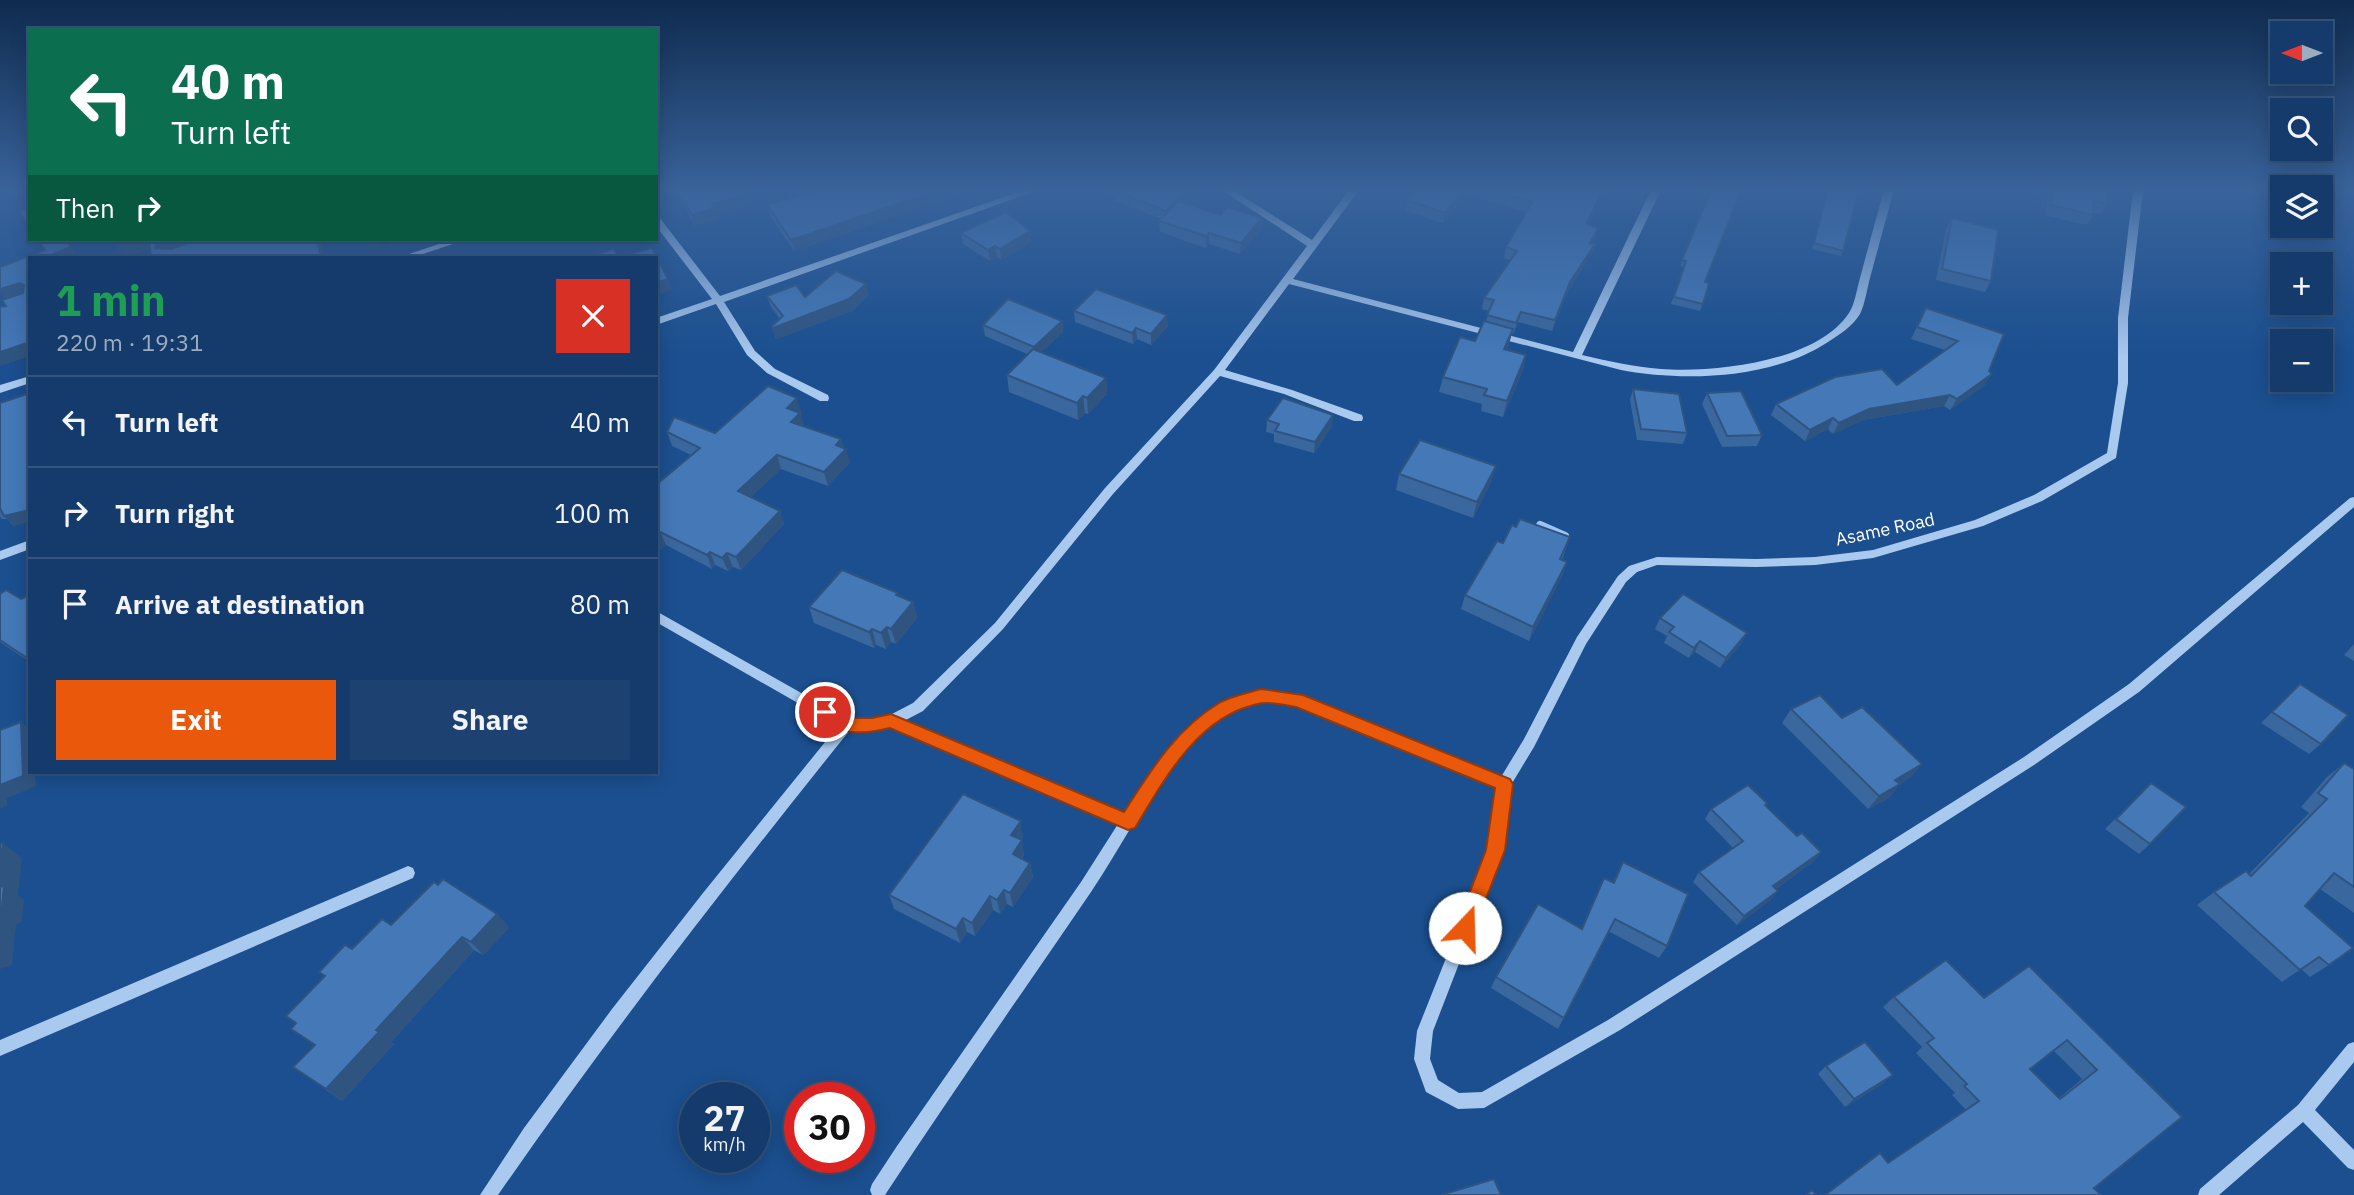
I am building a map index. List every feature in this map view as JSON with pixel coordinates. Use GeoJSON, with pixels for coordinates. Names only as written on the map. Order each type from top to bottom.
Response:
{"type":"FeatureCollection","features":[{"type":"Feature","properties":{"kind":"street"},"geometry":{"type":"LineString","coordinates":[[408,256],[441,246]]}},
{"type":"Feature","properties":{"kind":"street"},"geometry":{"type":"LineString","coordinates":[[676,246],[718,300],[751,353],[771,370],[824,398]]}},
{"type":"Feature","properties":{"kind":"street"},"geometry":{"type":"LineString","coordinates":[[658,321],[873,246]]}},
{"type":"Feature","properties":{"kind":"street"},"geometry":{"type":"LineString","coordinates":[[658,617],[847,725],[872,726],[891,721],[918,708],[999,626],[1109,491],[1218,372],[1310,246]]}},
{"type":"Feature","properties":{"kind":"street"},"geometry":{"type":"LineString","coordinates":[[1576,356],[1629,246]]}},
{"type":"Feature","properties":{"kind":"street"},"geometry":{"type":"LineString","coordinates":[[1287,279],[1576,356],[1639,370],[1704,372],[1734,370],[1769,362],[1821,344],[1845,328],[1855,313],[1874,246]]}},
{"type":"Feature","properties":{"kind":"street","name":"Asame Road"},"geometry":{"type":"LineString","coordinates":[[1504,784],[1530,743],[1581,641],[1622,579],[1633,569],[1657,561],[1756,563],[1815,561],[1873,554],[1979,523],[2038,498],[2112,455],[2123,383],[2123,318],[2131,246]]}},
{"type":"Feature","properties":{"kind":"street"},"geometry":{"type":"LineString","coordinates":[[1218,372],[1288,392],[1358,418]]}},
{"type":"Feature","properties":{"kind":"street"},"geometry":{"type":"LineString","coordinates":[[0,389],[28,380]]}},
{"type":"Feature","properties":{"kind":"street"},"geometry":{"type":"LineString","coordinates":[[878,1190],[958,1067],[1087,886],[1165,762],[1184,741],[1227,707],[1261,696],[1297,700],[1504,784],[1496,850],[1425,1031],[1422,1059],[1432,1086],[1458,1101],[1484,1100],[1614,1026],[2029,761],[2134,688],[2354,501]]}},
{"type":"Feature","properties":{"kind":"street"},"geometry":{"type":"LineString","coordinates":[[0,556],[28,545]]}},
{"type":"Feature","properties":{"kind":"street"},"geometry":{"type":"LineString","coordinates":[[891,721],[1128,822]]}},
{"type":"Feature","properties":{"kind":"street"},"geometry":{"type":"LineString","coordinates":[[488,1195],[556,1096],[757,835],[847,725]]}},
{"type":"Feature","properties":{"kind":"street"},"geometry":{"type":"LineString","coordinates":[[0,1048],[408,873]]}},
{"type":"Feature","properties":{"kind":"street"},"geometry":{"type":"LineString","coordinates":[[2206,1195],[2304,1111],[2354,1050]]}},
{"type":"Feature","properties":{"kind":"street"},"geometry":{"type":"LineString","coordinates":[[2304,1111],[2354,1162]]}},
{"type":"Feature","properties":{"kind":"building"},"geometry":{"type":"Polygon","coordinates":[[[42,246],[71,247],[48,256],[29,256],[45,250],[42,246]]]}},
{"type":"Feature","properties":{"kind":"building"},"geometry":{"type":"Polygon","coordinates":[[[150,246],[171,249],[180,246],[318,246],[321,256],[151,256],[150,246]]]}},
{"type":"Feature","properties":{"kind":"building"},"geometry":{"type":"Polygon","coordinates":[[[981,246],[1005,246],[1000,249],[995,246],[988,250],[981,246]]]}},
{"type":"Feature","properties":{"kind":"building"},"geometry":{"type":"Polygon","coordinates":[[[1594,246],[1570,282],[1555,320],[1521,312],[1516,323],[1487,315],[1494,300],[1484,298],[1517,251],[1506,247],[1594,246]]]}},
{"type":"Feature","properties":{"kind":"building"},"geometry":{"type":"Polygon","coordinates":[[[1688,246],[1719,246],[1705,282],[1709,283],[1703,304],[1674,297],[1686,261],[1682,260],[1688,246]]]}},
{"type":"Feature","properties":{"kind":"building"},"geometry":{"type":"Polygon","coordinates":[[[1824,246],[1844,246],[1843,251],[1824,246]]]}},
{"type":"Feature","properties":{"kind":"building"},"geometry":{"type":"Polygon","coordinates":[[[1947,246],[1996,246],[1991,281],[1942,269],[1947,246]]]}},
{"type":"Feature","properties":{"kind":"building"},"geometry":{"type":"Polygon","coordinates":[[[652,248],[656,256],[623,256],[652,248]]]}},
{"type":"Feature","properties":{"kind":"building"},"geometry":{"type":"Polygon","coordinates":[[[613,249],[618,256],[592,256],[613,249]]]}},
{"type":"Feature","properties":{"kind":"building"},"geometry":{"type":"Polygon","coordinates":[[[28,256],[28,343],[0,352],[0,307],[6,306],[2,300],[23,293],[24,285],[20,283],[0,289],[0,267],[28,256]]]}},
{"type":"Feature","properties":{"kind":"building"},"geometry":{"type":"Polygon","coordinates":[[[658,260],[668,279],[658,282],[658,260]]]}},
{"type":"Feature","properties":{"kind":"building"},"geometry":{"type":"Polygon","coordinates":[[[836,271],[866,284],[849,299],[773,328],[783,316],[767,296],[796,285],[805,297],[836,271]]]}},
{"type":"Feature","properties":{"kind":"building"},"geometry":{"type":"Polygon","coordinates":[[[1096,289],[1167,315],[1151,334],[1136,328],[1132,333],[1074,311],[1096,289]]]}},
{"type":"Feature","properties":{"kind":"building"},"geometry":{"type":"Polygon","coordinates":[[[1008,299],[1062,321],[1034,347],[983,325],[1008,299]]]}},
{"type":"Feature","properties":{"kind":"building"},"geometry":{"type":"Polygon","coordinates":[[[1926,308],[2004,334],[1989,371],[1992,374],[1957,399],[1950,395],[1869,409],[1839,423],[1833,418],[1810,430],[1776,404],[1835,377],[1882,369],[1897,385],[1958,341],[1917,327],[1926,308]]]}},
{"type":"Feature","properties":{"kind":"building"},"geometry":{"type":"Polygon","coordinates":[[[1484,321],[1513,329],[1504,349],[1526,355],[1507,401],[1484,395],[1487,389],[1443,377],[1460,337],[1475,341],[1484,321]]]}},
{"type":"Feature","properties":{"kind":"building"},"geometry":{"type":"Polygon","coordinates":[[[1033,349],[1106,378],[1087,398],[1083,396],[1077,403],[1007,375],[1033,349]]]}},
{"type":"Feature","properties":{"kind":"building"},"geometry":{"type":"Polygon","coordinates":[[[768,386],[797,398],[787,408],[800,413],[791,422],[841,439],[836,445],[846,449],[824,472],[777,455],[738,491],[780,511],[736,557],[727,553],[722,558],[710,552],[707,555],[660,532],[658,534],[658,483],[700,448],[667,432],[674,417],[715,433],[768,386]]]}},
{"type":"Feature","properties":{"kind":"building"},"geometry":{"type":"Polygon","coordinates":[[[1633,389],[1679,394],[1687,433],[1641,429],[1633,389]]]}},
{"type":"Feature","properties":{"kind":"building"},"geometry":{"type":"Polygon","coordinates":[[[1741,391],[1762,435],[1727,436],[1707,393],[1741,391]]]}},
{"type":"Feature","properties":{"kind":"building"},"geometry":{"type":"Polygon","coordinates":[[[28,394],[28,510],[4,516],[0,508],[0,403],[28,394]]]}},
{"type":"Feature","properties":{"kind":"building"},"geometry":{"type":"Polygon","coordinates":[[[1283,398],[1333,415],[1315,442],[1275,431],[1279,424],[1267,420],[1283,398]]]}},
{"type":"Feature","properties":{"kind":"building"},"geometry":{"type":"Polygon","coordinates":[[[1420,440],[1496,466],[1477,502],[1399,474],[1420,440]]]}},
{"type":"Feature","properties":{"kind":"building"},"geometry":{"type":"Polygon","coordinates":[[[1520,519],[1570,537],[1560,559],[1567,562],[1533,627],[1465,595],[1497,541],[1503,543],[1512,525],[1516,527],[1520,519]]]}},
{"type":"Feature","properties":{"kind":"building"},"geometry":{"type":"Polygon","coordinates":[[[842,570],[913,602],[891,629],[887,627],[881,633],[872,629],[869,632],[809,607],[842,570]]]}},
{"type":"Feature","properties":{"kind":"building"},"geometry":{"type":"Polygon","coordinates":[[[6,590],[21,599],[28,596],[28,659],[0,640],[0,594],[6,590]]]}},
{"type":"Feature","properties":{"kind":"building"},"geometry":{"type":"Polygon","coordinates":[[[1683,594],[1747,633],[1726,658],[1700,641],[1694,648],[1669,632],[1674,627],[1660,618],[1683,594]]]}},
{"type":"Feature","properties":{"kind":"building"},"geometry":{"type":"Polygon","coordinates":[[[2300,684],[2348,715],[2321,744],[2272,712],[2300,684]]]}},
{"type":"Feature","properties":{"kind":"building"},"geometry":{"type":"Polygon","coordinates":[[[1820,695],[1842,718],[1862,707],[1922,764],[1895,780],[1900,784],[1879,796],[1791,709],[1820,695]]]}},
{"type":"Feature","properties":{"kind":"building"},"geometry":{"type":"Polygon","coordinates":[[[21,722],[23,776],[0,785],[0,730],[21,722]]]}},
{"type":"Feature","properties":{"kind":"building"},"geometry":{"type":"Polygon","coordinates":[[[2344,763],[2354,769],[2354,887],[2334,873],[2305,906],[2353,948],[2329,965],[2319,957],[2300,970],[2214,892],[2246,871],[2251,876],[2327,799],[2318,793],[2344,763]]]}},
{"type":"Feature","properties":{"kind":"building"},"geometry":{"type":"Polygon","coordinates":[[[2151,783],[2186,807],[2150,844],[2116,819],[2151,783]]]}},
{"type":"Feature","properties":{"kind":"building"},"geometry":{"type":"Polygon","coordinates":[[[1748,785],[1797,836],[1802,833],[1821,852],[1773,886],[1778,891],[1744,916],[1699,872],[1743,841],[1711,809],[1748,785]]]}},
{"type":"Feature","properties":{"kind":"building"},"geometry":{"type":"Polygon","coordinates":[[[963,794],[1021,821],[1011,835],[1022,840],[1013,854],[1030,863],[1010,893],[1004,890],[997,900],[990,896],[972,923],[963,918],[956,929],[889,895],[963,794]]]}},
{"type":"Feature","properties":{"kind":"building"},"geometry":{"type":"Polygon","coordinates":[[[1623,862],[1688,894],[1667,946],[1615,919],[1564,1018],[1496,977],[1538,904],[1582,929],[1604,878],[1614,883],[1623,862]]]}},
{"type":"Feature","properties":{"kind":"building"},"geometry":{"type":"Polygon","coordinates":[[[443,879],[497,914],[471,942],[462,937],[326,1089],[293,1067],[315,1045],[291,1029],[296,1023],[286,1016],[325,976],[319,972],[345,945],[352,949],[382,919],[391,925],[434,882],[438,885],[443,879]]]}},
{"type":"Feature","properties":{"kind":"building"},"geometry":{"type":"Polygon","coordinates":[[[4,886],[2,907],[0,908],[0,887],[4,886]]]}},
{"type":"Feature","properties":{"kind":"building"},"geometry":{"type":"Polygon","coordinates":[[[1946,960],[1984,998],[2029,966],[2182,1117],[2094,1188],[2101,1195],[1825,1195],[1880,1153],[1888,1163],[1979,1101],[1964,1086],[1967,1084],[1927,1043],[1934,1038],[1894,997],[1946,960]],[[2067,1040],[2030,1069],[2060,1099],[2097,1070],[2067,1040]]]}},
{"type":"Feature","properties":{"kind":"building"},"geometry":{"type":"Polygon","coordinates":[[[1865,1042],[1893,1075],[1854,1099],[1826,1066],[1865,1042]]]}},
{"type":"Feature","properties":{"kind":"building"},"geometry":{"type":"Polygon","coordinates":[[[1494,1179],[1501,1195],[1441,1195],[1494,1179]]]}},
{"type":"Feature","properties":{"kind":"waterway"},"geometry":{"type":"LineString","coordinates":[[1540,525],[1565,536]]}},
{"type":"Feature","properties":{"kind":"route"},"geometry":{"type":"LineString","coordinates":[[825,712],[847,725],[872,726],[891,721],[1128,822],[1165,762],[1184,741],[1227,707],[1261,696],[1297,700],[1504,784],[1496,850],[1465,928]]}}]}
